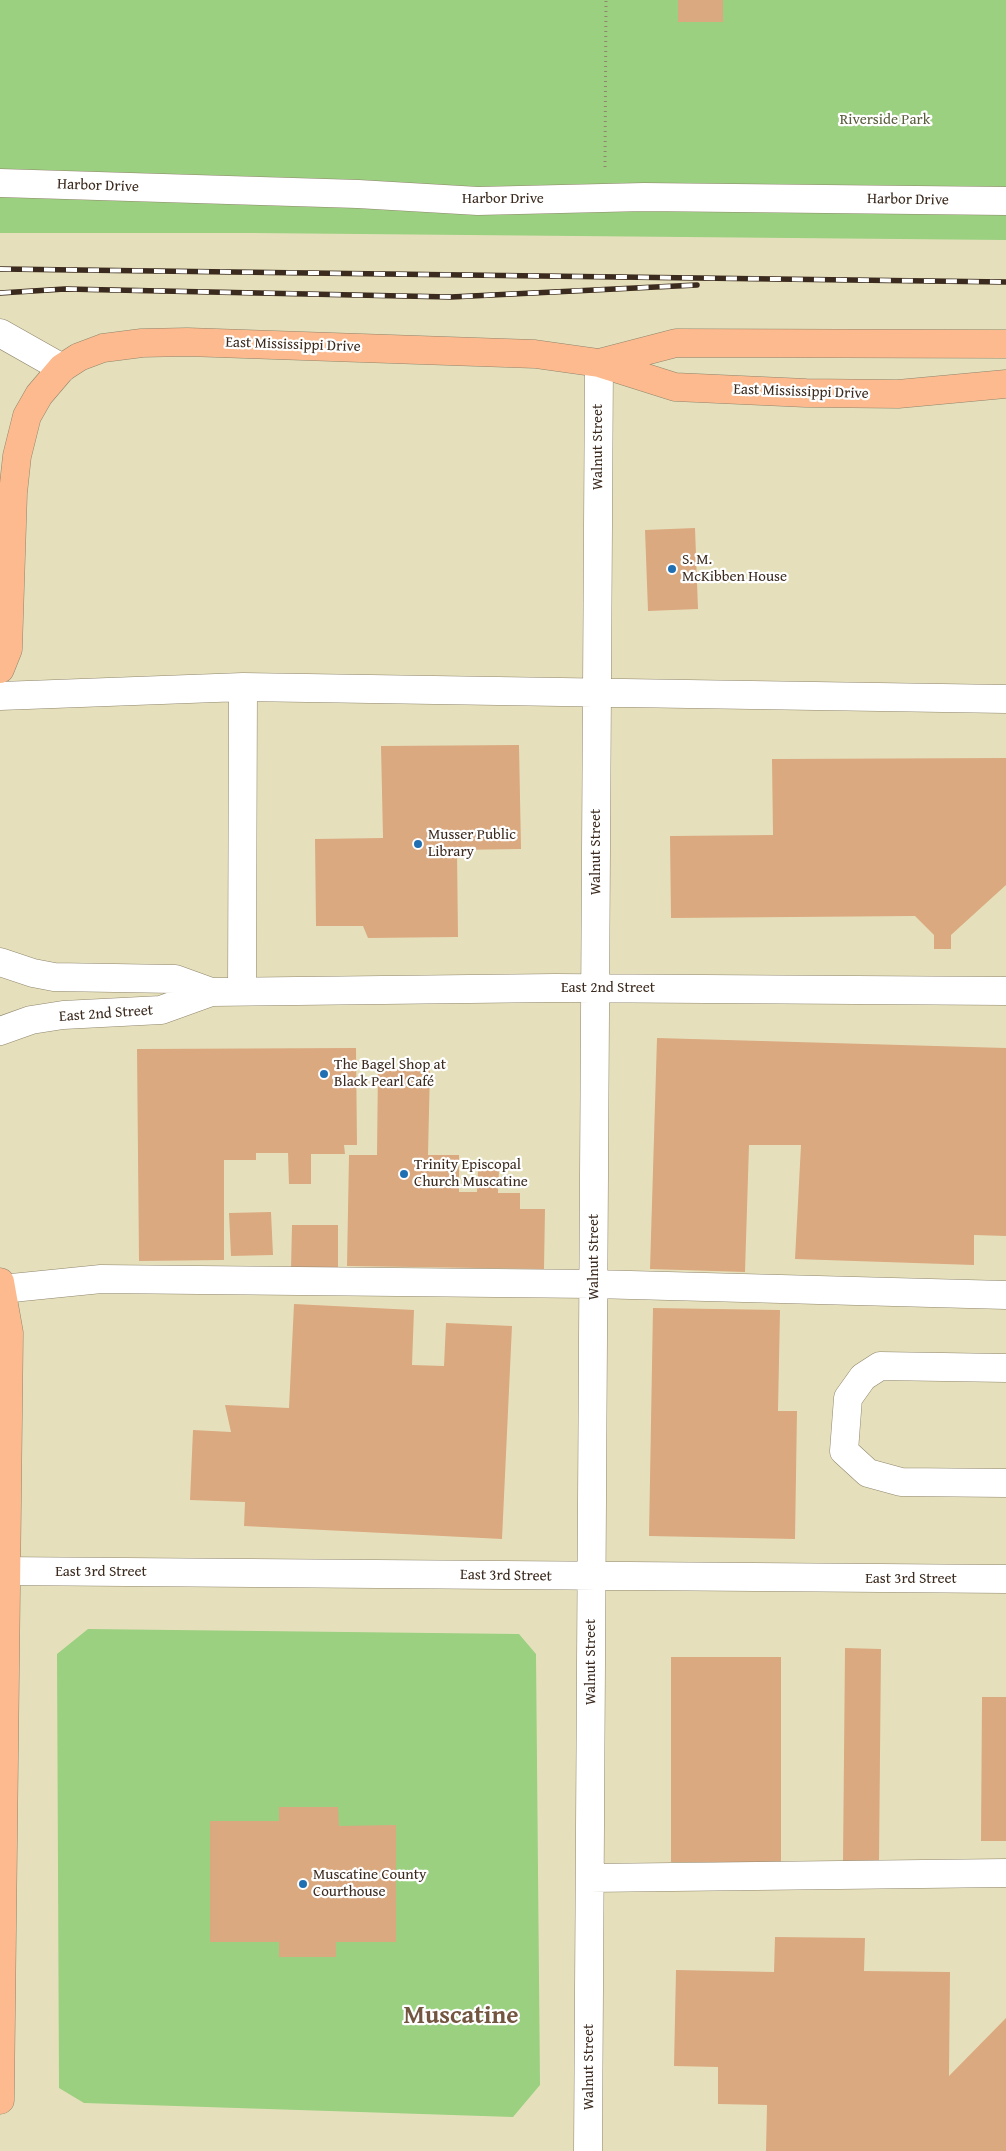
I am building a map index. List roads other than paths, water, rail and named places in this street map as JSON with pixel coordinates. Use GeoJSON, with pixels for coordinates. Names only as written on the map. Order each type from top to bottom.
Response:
{"type":"FeatureCollection","features":[{"type":"Feature","properties":{"kind":"main road","name":"East Mississippi Drive"},"geometry":{"type":"LineString","coordinates":[[0,669],[8,649],[13,494],[17,456],[27,416],[39,395],[62,368],[79,357],[103,348],[142,343],[187,342],[536,354],[599,363],[674,387],[806,394],[898,394],[1006,384]]}},
{"type":"Feature","properties":{"kind":"main road","name":"East Mississippi Drive"},"geometry":{"type":"LineString","coordinates":[[599,363],[676,343],[1006,344]]}},
{"type":"Feature","properties":{"kind":"main road"},"geometry":{"type":"LineString","coordinates":[[0,2100],[3,1571],[9,1333],[1,1286]]}},
{"type":"Feature","properties":{"kind":"street","name":"Harbor Drive"},"geometry":{"type":"LineString","coordinates":[[0,184],[358,194],[478,201],[605,198],[1006,201]]}},
{"type":"Feature","properties":{"kind":"street"},"geometry":{"type":"LineString","coordinates":[[0,333],[62,368]]}},
{"type":"Feature","properties":{"kind":"street","name":"Walnut Street"},"geometry":{"type":"LineString","coordinates":[[588,2151],[599,363]]}},
{"type":"Feature","properties":{"kind":"street"},"geometry":{"type":"LineString","coordinates":[[242,991],[243,688]]}},
{"type":"Feature","properties":{"kind":"street"},"geometry":{"type":"LineString","coordinates":[[0,696],[243,688],[1006,699]]}},
{"type":"Feature","properties":{"kind":"street","name":"East 2nd Street"},"geometry":{"type":"LineString","coordinates":[[0,962],[33,973],[54,976],[175,979],[211,992]]}},
{"type":"Feature","properties":{"kind":"street","name":"East 2nd Street"},"geometry":{"type":"LineString","coordinates":[[0,1031],[31,1020],[63,1015],[161,1010],[211,992],[595,988],[1006,991]]}},
{"type":"Feature","properties":{"kind":"street"},"geometry":{"type":"LineString","coordinates":[[1,1286],[101,1279],[593,1284],[1006,1295]]}},
{"type":"Feature","properties":{"kind":"street"},"geometry":{"type":"LineString","coordinates":[[1006,1368],[880,1366],[862,1377],[848,1398],[844,1451],[868,1473],[901,1482],[1006,1483]]}},
{"type":"Feature","properties":{"kind":"street","name":"East 3rd Street"},"geometry":{"type":"LineString","coordinates":[[3,1571],[1006,1579]]}},
{"type":"Feature","properties":{"kind":"street"},"geometry":{"type":"LineString","coordinates":[[590,1878],[1006,1873]]}},
{"type":"Feature","properties":{"kind":"railway"},"geometry":{"type":"LineString","coordinates":[[0,269],[1006,282]]}},
{"type":"Feature","properties":{"kind":"railway"},"geometry":{"type":"LineString","coordinates":[[0,293],[65,289],[451,297],[697,285]]}},
{"type":"Feature","properties":{"kind":"place","name":"S. M. McKibben House"},"geometry":{"type":"Point","coordinates":[672,569]}},
{"type":"Feature","properties":{"kind":"place","name":"Musser Public Library"},"geometry":{"type":"Point","coordinates":[418,844]}},
{"type":"Feature","properties":{"kind":"place","name":"The Bagel Shop at Black Pearl Café"},"geometry":{"type":"Point","coordinates":[324,1074]}},
{"type":"Feature","properties":{"kind":"place","name":"Trinity Episcopal Church Muscatine"},"geometry":{"type":"Point","coordinates":[404,1174]}},
{"type":"Feature","properties":{"kind":"place","name":"Muscatine County Courthouse"},"geometry":{"type":"Point","coordinates":[303,1884]}},
{"type":"Feature","properties":{"kind":"district","name":"Muscatine"},"geometry":{"type":"Point","coordinates":[461,2017]}},
{"type":"Feature","properties":{"kind":"park label","name":"Riverside Park"},"geometry":{"type":"Point","coordinates":[885,120]}}]}
